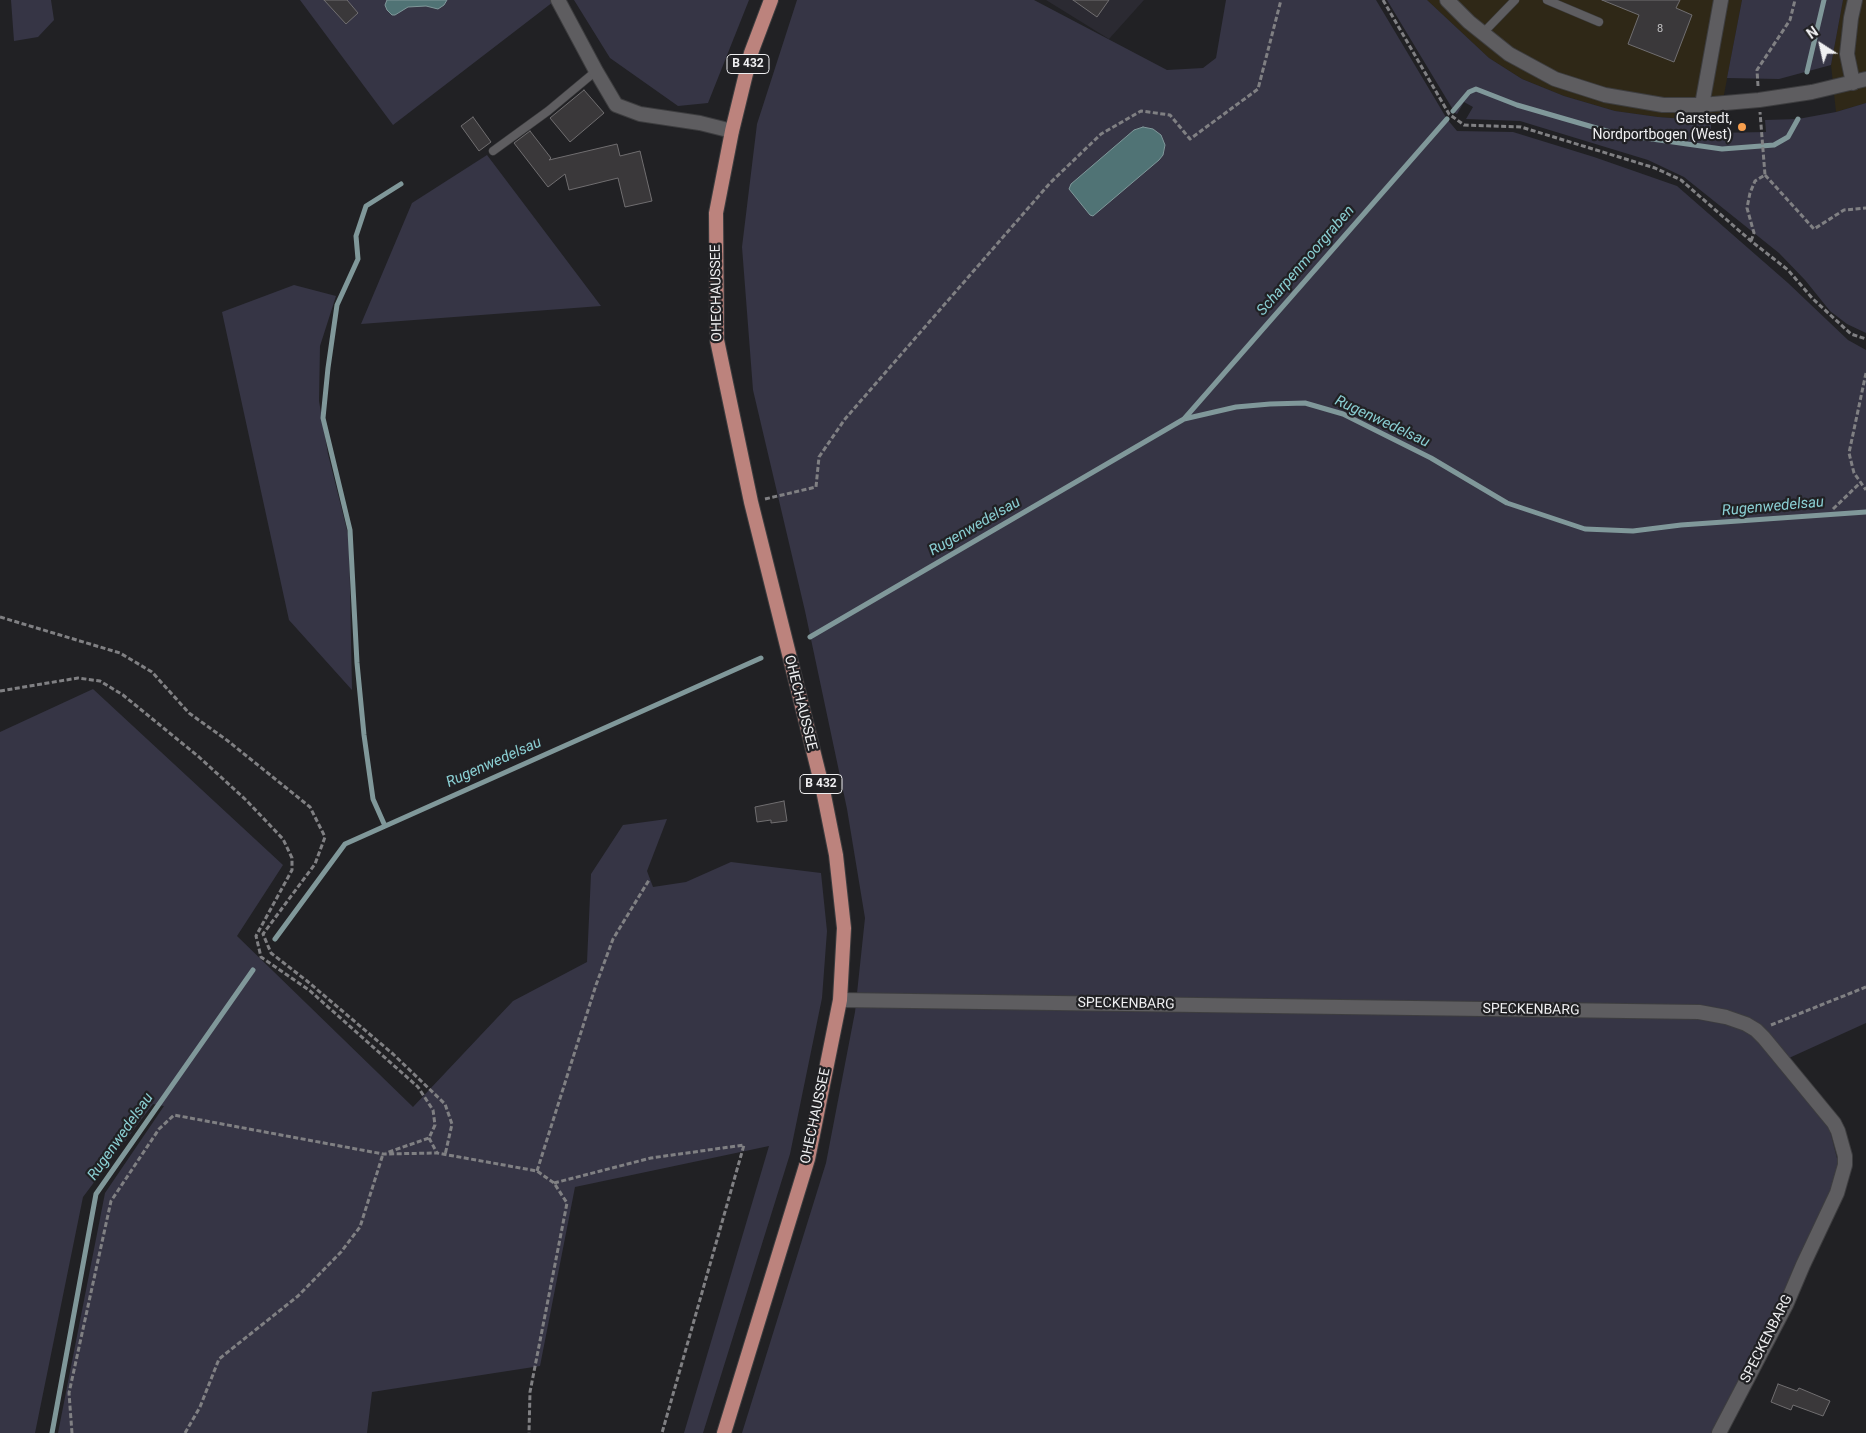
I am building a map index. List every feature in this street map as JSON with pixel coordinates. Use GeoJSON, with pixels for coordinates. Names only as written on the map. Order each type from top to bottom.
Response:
{"type":"FeatureCollection","features":[{"type":"Feature","properties":{"kind":"main road","name":"OHECHAUSSEE"},"geometry":{"type":"LineString","coordinates":[[724,1433],[808,1159],[840,1000],[844,928],[836,855],[823,790],[751,502],[717,340],[716,213],[732,131],[751,53],[771,0]]}},
{"type":"Feature","properties":{"kind":"street"},"geometry":{"type":"LineString","coordinates":[[558,0],[616,105],[640,114],[700,123],[732,131]]}},
{"type":"Feature","properties":{"kind":"street"},"geometry":{"type":"LineString","coordinates":[[1447,0],[1483,34],[1509,54],[1555,79],[1605,95],[1663,105],[1702,105],[1759,100],[1812,92],[1859,81],[1847,54],[1855,0]]}},
{"type":"Feature","properties":{"kind":"street"},"geometry":{"type":"LineString","coordinates":[[1702,105],[1721,0]]}},
{"type":"Feature","properties":{"kind":"street","name":"SPECKENBARG"},"geometry":{"type":"LineString","coordinates":[[840,1000],[1699,1012],[1726,1017],[1756,1030],[1834,1123],[1845,1156],[1845,1165],[1837,1193],[1799,1272],[1786,1305],[1719,1433]]}},
{"type":"Feature","properties":{"kind":"lane"},"geometry":{"type":"LineString","coordinates":[[1483,34],[1515,0]]}},
{"type":"Feature","properties":{"kind":"lane"},"geometry":{"type":"LineString","coordinates":[[1547,0],[1599,22]]}},
{"type":"Feature","properties":{"kind":"lane"},"geometry":{"type":"LineString","coordinates":[[493,151],[548,111],[596,71]]}},
{"type":"Feature","properties":{"kind":"path"},"geometry":{"type":"LineString","coordinates":[[751,502],[816,487],[820,457],[845,419],[1050,183],[1101,134],[1141,111],[1170,115],[1190,139],[1258,89],[1281,0]]}},
{"type":"Feature","properties":{"kind":"path"},"geometry":{"type":"LineString","coordinates":[[1383,0],[1449,114],[1464,125],[1521,127],[1655,168],[1681,180],[1751,241],[1788,270],[1813,299],[1851,334],[1866,339]]}},
{"type":"Feature","properties":{"kind":"path"},"geometry":{"type":"LineString","coordinates":[[1795,0],[1790,20],[1757,70],[1765,175],[1814,229],[1844,210],[1866,208]]}},
{"type":"Feature","properties":{"kind":"path"},"geometry":{"type":"LineString","coordinates":[[1751,241],[1754,233],[1747,208],[1750,193],[1755,181],[1765,175]]}},
{"type":"Feature","properties":{"kind":"path"},"geometry":{"type":"LineString","coordinates":[[1866,373],[1849,453],[1854,474],[1866,490]]}},
{"type":"Feature","properties":{"kind":"path"},"geometry":{"type":"LineString","coordinates":[[1833,509],[1860,483]]}},
{"type":"Feature","properties":{"kind":"path"},"geometry":{"type":"LineString","coordinates":[[0,617],[120,653],[152,672],[189,713],[228,741],[310,807],[325,837],[315,864],[263,934],[271,953],[393,1054],[445,1104],[452,1124],[445,1155]]}},
{"type":"Feature","properties":{"kind":"path"},"geometry":{"type":"LineString","coordinates":[[0,691],[78,678],[100,680],[199,757],[246,800],[283,840],[292,858],[292,870],[256,936],[261,957],[309,990],[418,1087],[433,1110],[435,1125],[429,1138],[383,1154]]}},
{"type":"Feature","properties":{"kind":"path"},"geometry":{"type":"LineString","coordinates":[[537,1171],[596,984],[613,939],[649,880]]}},
{"type":"Feature","properties":{"kind":"path"},"geometry":{"type":"LineString","coordinates":[[1756,1030],[1866,988]]}},
{"type":"Feature","properties":{"kind":"path"},"geometry":{"type":"LineString","coordinates":[[72,1433],[69,1393],[111,1201],[159,1129],[174,1115],[383,1154],[437,1154],[537,1171],[554,1183],[567,1203],[530,1392],[528,1433]]}},
{"type":"Feature","properties":{"kind":"path"},"geometry":{"type":"LineString","coordinates":[[429,1138],[437,1154]]}},
{"type":"Feature","properties":{"kind":"path"},"geometry":{"type":"LineString","coordinates":[[554,1183],[651,1158],[744,1145],[662,1433]]}},
{"type":"Feature","properties":{"kind":"path"},"geometry":{"type":"LineString","coordinates":[[185,1433],[200,1407],[219,1359],[298,1296],[341,1252],[360,1227],[383,1154]]}},
{"type":"Feature","properties":{"kind":"shaded area"},"geometry":{"type":"Polygon","coordinates":[[[11,0],[51,0],[54,20],[38,37],[14,41],[11,0]]]}},
{"type":"Feature","properties":{"kind":"shaded area"},"geometry":{"type":"Polygon","coordinates":[[[300,0],[552,0],[553,2],[393,125],[300,0]]]}},
{"type":"Feature","properties":{"kind":"shaded area"},"geometry":{"type":"Polygon","coordinates":[[[387,0],[447,0],[438,9],[426,6],[408,7],[392,15],[385,5],[387,0]]]}},
{"type":"Feature","properties":{"kind":"shaded area"},"geometry":{"type":"Polygon","coordinates":[[[574,0],[749,0],[708,103],[678,106],[610,58],[574,0]]]}},
{"type":"Feature","properties":{"kind":"shaded area"},"geometry":{"type":"Polygon","coordinates":[[[797,0],[1034,0],[1167,70],[1203,68],[1216,58],[1226,0],[1376,0],[1447,119],[1457,131],[1513,132],[1594,157],[1677,186],[1788,283],[1848,340],[1866,350],[1866,1023],[1789,1058],[1829,1127],[1839,1166],[1831,1191],[1793,1269],[1780,1303],[1711,1433],[742,1433],[826,1163],[855,1012],[865,918],[847,809],[805,611],[753,390],[742,247],[757,124],[797,0]]]}},
{"type":"Feature","properties":{"kind":"shaded area"},"geometry":{"type":"Polygon","coordinates":[[[1046,0],[1144,0],[1109,39],[1046,0]]]}},
{"type":"Feature","properties":{"kind":"shaded area"},"geometry":{"type":"Polygon","coordinates":[[[1387,0],[1427,0],[1489,58],[1522,79],[1564,96],[1615,111],[1658,117],[1711,121],[1711,133],[1766,132],[1765,120],[1798,119],[1836,112],[1866,103],[1866,333],[1847,324],[1830,311],[1805,280],[1779,253],[1684,177],[1648,160],[1520,121],[1466,119],[1473,107],[1464,102],[1457,114],[1455,113],[1387,0]]]}},
{"type":"Feature","properties":{"kind":"shaded area"},"geometry":{"type":"Polygon","coordinates":[[[1427,0],[1742,0],[1719,121],[1658,117],[1615,111],[1564,96],[1522,79],[1489,58],[1427,0]]]}},
{"type":"Feature","properties":{"kind":"shaded area"},"geometry":{"type":"Polygon","coordinates":[[[1742,0],[1843,0],[1831,65],[1779,79],[1727,78],[1742,0]]]}},
{"type":"Feature","properties":{"kind":"shaded area"},"geometry":{"type":"Polygon","coordinates":[[[1843,0],[1866,0],[1866,103],[1836,112],[1831,65],[1843,0]]]}},
{"type":"Feature","properties":{"kind":"shaded area"},"geometry":{"type":"Polygon","coordinates":[[[1143,127],[1153,129],[1161,135],[1165,145],[1163,155],[1093,216],[1090,215],[1069,189],[1071,184],[1134,130],[1143,127]]]}},
{"type":"Feature","properties":{"kind":"shaded area"},"geometry":{"type":"Polygon","coordinates":[[[487,155],[601,306],[361,324],[412,203],[487,155]]]}},
{"type":"Feature","properties":{"kind":"shaded area"},"geometry":{"type":"Polygon","coordinates":[[[294,285],[336,296],[320,346],[319,401],[328,454],[349,538],[352,690],[289,620],[222,312],[294,285]]]}},
{"type":"Feature","properties":{"kind":"shaded area"},"geometry":{"type":"Polygon","coordinates":[[[93,689],[283,865],[237,936],[413,1107],[513,1001],[587,962],[591,874],[623,825],[667,819],[647,871],[653,887],[686,882],[731,862],[821,873],[827,931],[822,998],[790,1154],[703,1433],[684,1433],[769,1146],[575,1187],[540,1366],[372,1392],[367,1433],[58,1433],[105,1193],[164,1106],[153,1104],[83,1197],[35,1433],[0,1433],[0,732],[93,689]]]}},
{"type":"Feature","properties":{"kind":"building"},"geometry":{"type":"Polygon","coordinates":[[[324,0],[347,0],[358,13],[346,24],[324,0]]]}},
{"type":"Feature","properties":{"kind":"building"},"geometry":{"type":"Polygon","coordinates":[[[1073,0],[1109,0],[1097,17],[1073,0]]]}},
{"type":"Feature","properties":{"kind":"building"},"geometry":{"type":"Polygon","coordinates":[[[1602,0],[1680,0],[1676,8],[1692,15],[1674,62],[1628,44],[1639,15],[1602,0]]]}},
{"type":"Feature","properties":{"kind":"building"},"geometry":{"type":"Polygon","coordinates":[[[584,90],[604,113],[570,142],[550,118],[584,90]]]}},
{"type":"Feature","properties":{"kind":"building"},"geometry":{"type":"Polygon","coordinates":[[[473,117],[491,142],[479,151],[461,126],[473,117]]]}},
{"type":"Feature","properties":{"kind":"building"},"geometry":{"type":"Polygon","coordinates":[[[530,131],[551,158],[549,160],[617,144],[620,156],[640,151],[652,201],[625,207],[618,178],[569,190],[565,174],[548,187],[514,143],[530,131]]]}},
{"type":"Feature","properties":{"kind":"building"},"geometry":{"type":"Polygon","coordinates":[[[784,801],[787,821],[771,823],[771,820],[757,822],[755,807],[784,801]]]}},
{"type":"Feature","properties":{"kind":"building"},"geometry":{"type":"Polygon","coordinates":[[[1778,1384],[1797,1391],[1799,1388],[1830,1401],[1823,1416],[1793,1405],[1791,1410],[1771,1402],[1778,1384]]]}},
{"type":"Feature","properties":{"kind":"waterway","name":"Scharpenmoorgraben"},"geometry":{"type":"LineString","coordinates":[[1807,72],[1824,0]]}},
{"type":"Feature","properties":{"kind":"waterway","name":"Scharpenmoorgraben"},"geometry":{"type":"LineString","coordinates":[[1453,111],[1469,92],[1476,89],[1517,105],[1617,134],[1722,149],[1774,145],[1788,137],[1798,119]]}},
{"type":"Feature","properties":{"kind":"waterway","name":"Scharpenmoorgraben"},"geometry":{"type":"LineString","coordinates":[[1184,419],[1447,119]]}},
{"type":"Feature","properties":{"kind":"waterway"},"geometry":{"type":"LineString","coordinates":[[385,826],[373,799],[364,735],[357,663],[350,530],[323,418],[337,305],[358,259],[356,236],[366,206],[401,184]]}},
{"type":"Feature","properties":{"kind":"waterway","name":"Rugenwedelsau"},"geometry":{"type":"LineString","coordinates":[[810,637],[1184,419],[1236,407],[1305,403],[1343,414],[1431,458],[1507,503],[1585,529],[1633,531],[1681,525],[1866,512]]}},
{"type":"Feature","properties":{"kind":"waterway","name":"Rugenwedelsau"},"geometry":{"type":"LineString","coordinates":[[275,939],[345,844],[761,658]]}},
{"type":"Feature","properties":{"kind":"waterway","name":"Rugenwedelsau"},"geometry":{"type":"LineString","coordinates":[[52,1433],[96,1194],[253,970]]}},
{"type":"Feature","properties":{"kind":"place","name":"Garstedt, Nordportbogen (West)"},"geometry":{"type":"Point","coordinates":[1742,127]}}]}
